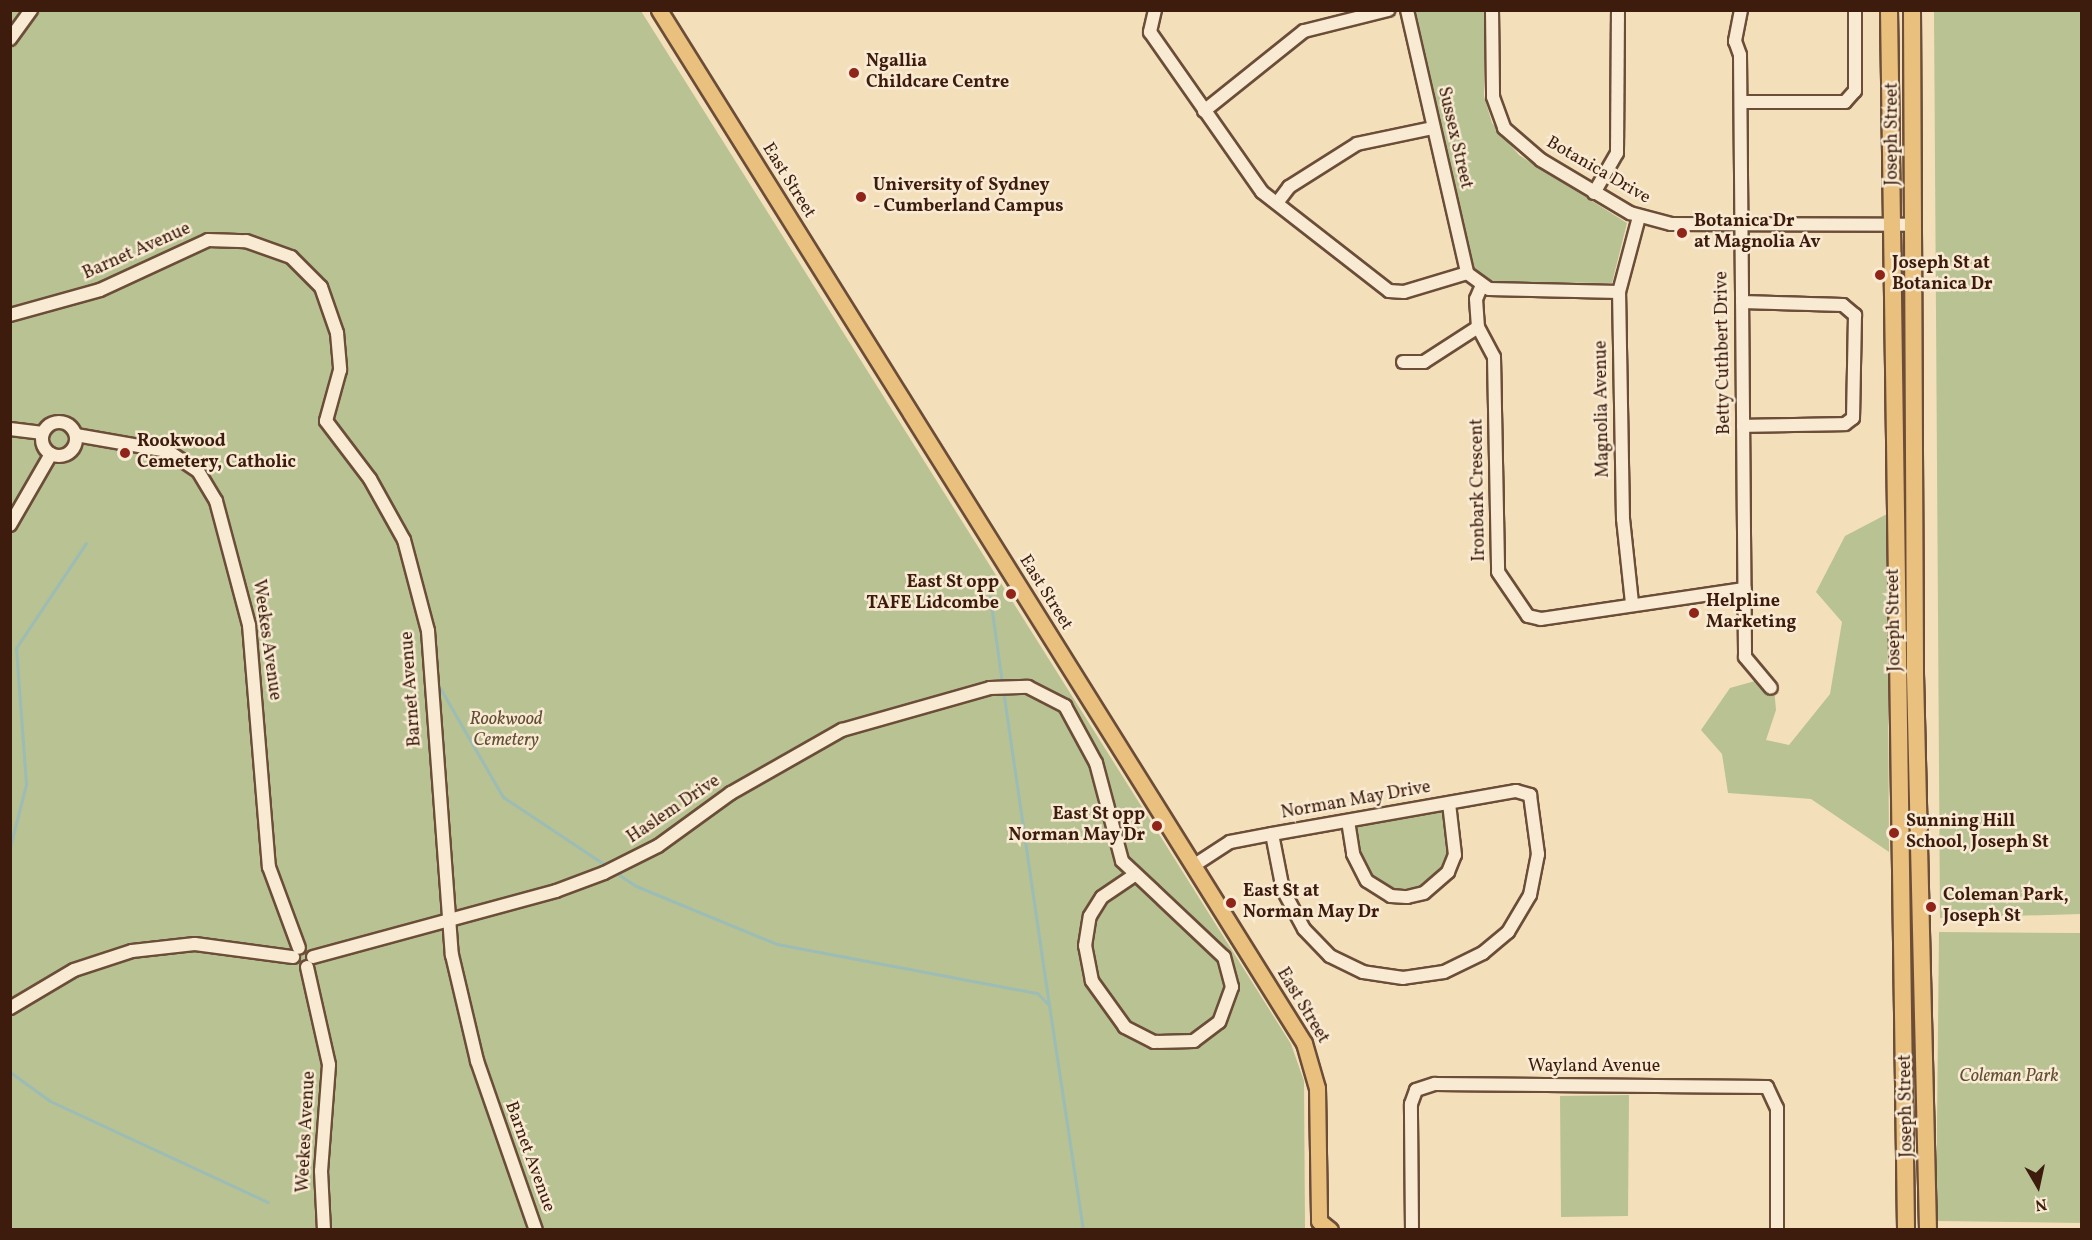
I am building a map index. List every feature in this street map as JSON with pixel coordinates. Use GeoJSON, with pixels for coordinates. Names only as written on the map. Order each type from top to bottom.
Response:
{"type":"FeatureCollection","features":[{"type":"Feature","properties":{"kind":"highway","name":"Joseph Street"},"geometry":{"type":"LineString","coordinates":[[1889,10],[1889,225],[1906,1230]]}},
{"type":"Feature","properties":{"kind":"highway","name":"Joseph Street"},"geometry":{"type":"LineString","coordinates":[[1912,10],[1912,225],[1928,1230]]}},
{"type":"Feature","properties":{"kind":"main road","name":"East Street"},"geometry":{"type":"LineString","coordinates":[[659,10],[1193,866],[1313,1065],[1320,1227]]}},
{"type":"Feature","properties":{"kind":"street"},"geometry":{"type":"LineString","coordinates":[[10,39],[31,10]]}},
{"type":"Feature","properties":{"kind":"street"},"geometry":{"type":"LineString","coordinates":[[1155,10],[1150,32],[1250,178],[1276,203],[1389,291],[1467,273],[1489,289],[1618,292]]}},
{"type":"Feature","properties":{"kind":"street"},"geometry":{"type":"LineString","coordinates":[[1204,111],[1304,31],[1388,10]]}},
{"type":"Feature","properties":{"kind":"street","name":"Sussex Street"},"geometry":{"type":"LineString","coordinates":[[1407,10],[1467,273]]}},
{"type":"Feature","properties":{"kind":"street","name":"Botanica Drive"},"geometry":{"type":"LineString","coordinates":[[1492,10],[1498,119],[1523,146],[1594,193],[1639,217],[1741,226],[1912,225]]}},
{"type":"Feature","properties":{"kind":"street"},"geometry":{"type":"LineString","coordinates":[[1594,193],[1617,153],[1618,10]]}},
{"type":"Feature","properties":{"kind":"street","name":"Betty Cuthbert Drive"},"geometry":{"type":"LineString","coordinates":[[1741,10],[1735,40],[1741,102],[1745,657],[1771,688]]}},
{"type":"Feature","properties":{"kind":"street"},"geometry":{"type":"LineString","coordinates":[[1741,102],[1845,102],[1855,91],[1855,10]]}},
{"type":"Feature","properties":{"kind":"street"},"geometry":{"type":"LineString","coordinates":[[1276,203],[1289,187],[1357,144],[1433,128]]}},
{"type":"Feature","properties":{"kind":"street","name":"Magnolia Avenue"},"geometry":{"type":"LineString","coordinates":[[1632,603],[1623,519],[1618,292],[1639,217]]}},
{"type":"Feature","properties":{"kind":"street","name":"Barnet Avenue"},"geometry":{"type":"LineString","coordinates":[[10,315],[100,290],[208,240],[246,241],[291,257],[321,287],[338,333],[340,370],[326,421],[370,479],[404,540],[428,631],[446,920],[477,1061],[536,1230]]}},
{"type":"Feature","properties":{"kind":"street","name":"Ironbark Crescent"},"geometry":{"type":"LineString","coordinates":[[1482,285],[1476,298],[1479,327],[1494,357],[1498,572],[1528,616],[1540,620],[1632,603],[1745,589]]}},
{"type":"Feature","properties":{"kind":"street"},"geometry":{"type":"LineString","coordinates":[[1742,302],[1844,305],[1855,315],[1854,418],[1845,424],[1743,426]]}},
{"type":"Feature","properties":{"kind":"street"},"geometry":{"type":"LineString","coordinates":[[1403,362],[1424,362],[1479,327]]}},
{"type":"Feature","properties":{"kind":"street"},"geometry":{"type":"LineString","coordinates":[[10,429],[42,433],[60,422],[76,435],[68,454],[51,454],[43,445],[42,433]]}},
{"type":"Feature","properties":{"kind":"street","name":"Weekes Avenue"},"geometry":{"type":"LineString","coordinates":[[76,435],[174,454],[198,471],[216,501],[249,625],[269,867],[296,952]]}},
{"type":"Feature","properties":{"kind":"street"},"geometry":{"type":"LineString","coordinates":[[10,525],[51,454]]}},
{"type":"Feature","properties":{"kind":"street","name":"Haslem Drive"},"geometry":{"type":"LineString","coordinates":[[310,962],[604,873],[658,846],[731,793],[842,730],[990,688],[1012,686],[1047,693],[1081,729],[1096,763],[1113,840],[1133,876]]}},
{"type":"Feature","properties":{"kind":"street","name":"Norman May Drive"},"geometry":{"type":"LineString","coordinates":[[1193,866],[1230,842],[1272,834],[1516,791],[1530,795],[1538,854],[1530,895],[1508,932],[1483,953],[1444,972],[1403,978],[1363,972],[1330,956],[1304,929],[1283,890],[1272,834]]}},
{"type":"Feature","properties":{"kind":"street"},"geometry":{"type":"LineString","coordinates":[[1348,821],[1353,854],[1367,880],[1391,896],[1407,897],[1424,893],[1448,872],[1455,855],[1449,803]]}},
{"type":"Feature","properties":{"kind":"street"},"geometry":{"type":"LineString","coordinates":[[1133,876],[1191,922],[1224,957],[1232,987],[1219,1022],[1194,1041],[1154,1042],[1125,1027],[1092,981],[1085,946],[1090,916],[1102,897],[1133,876]]}},
{"type":"Feature","properties":{"kind":"street"},"geometry":{"type":"LineString","coordinates":[[10,1008],[74,970],[132,951],[195,944],[296,952],[308,948],[310,962],[297,966],[296,952]]}},
{"type":"Feature","properties":{"kind":"street","name":"Weekes Avenue"},"geometry":{"type":"LineString","coordinates":[[310,962],[328,1057],[321,1171],[324,1230]]}},
{"type":"Feature","properties":{"kind":"street","name":"Wayland Avenue"},"geometry":{"type":"LineString","coordinates":[[1412,1230],[1411,1104],[1416,1090],[1435,1084],[1767,1088],[1777,1108],[1777,1230]]}},
{"type":"Feature","properties":{"kind":"green space","name":"Rookwood Cemetery"},"geometry":{"type":"Polygon","coordinates":[[[10,11],[641,11],[1291,1044],[1304,1081],[1305,1229],[11,1229],[10,11]]]}},
{"type":"Feature","properties":{"kind":"green space"},"geometry":{"type":"Polygon","coordinates":[[[1413,11],[1484,11],[1484,96],[1492,123],[1519,155],[1627,223],[1612,283],[1490,282],[1472,268],[1413,11]]]}},
{"type":"Feature","properties":{"kind":"green space"},"geometry":{"type":"Polygon","coordinates":[[[1934,11],[2081,11],[2081,914],[1940,918],[1934,11]]]}},
{"type":"Feature","properties":{"kind":"green space"},"geometry":{"type":"Polygon","coordinates":[[[1887,514],[1889,852],[1811,799],[1728,793],[1722,754],[1701,730],[1730,688],[1773,676],[1776,710],[1766,740],[1789,745],[1830,694],[1842,622],[1816,592],[1845,536],[1887,514]]]}},
{"type":"Feature","properties":{"kind":"green space"},"geometry":{"type":"Polygon","coordinates":[[[1445,810],[1451,849],[1444,868],[1425,886],[1395,890],[1377,884],[1367,874],[1353,826],[1445,810]]]}},
{"type":"Feature","properties":{"kind":"green space","name":"Coleman Park"},"geometry":{"type":"Polygon","coordinates":[[[1939,932],[2081,933],[2081,1223],[1936,1221],[1939,932]]]}},
{"type":"Feature","properties":{"kind":"green space"},"geometry":{"type":"Polygon","coordinates":[[[1629,1095],[1628,1216],[1561,1217],[1560,1096],[1629,1095]]]}},
{"type":"Feature","properties":{"kind":"waterway"},"geometry":{"type":"LineString","coordinates":[[10,847],[26,784],[16,648],[86,543]]}},
{"type":"Feature","properties":{"kind":"waterway"},"geometry":{"type":"LineString","coordinates":[[990,597],[1002,684]]}},
{"type":"Feature","properties":{"kind":"waterway"},"geometry":{"type":"LineString","coordinates":[[440,688],[503,797],[607,866]]}},
{"type":"Feature","properties":{"kind":"waterway"},"geometry":{"type":"LineString","coordinates":[[1003,690],[1049,1005]]}},
{"type":"Feature","properties":{"kind":"waterway"},"geometry":{"type":"LineString","coordinates":[[615,872],[636,886],[777,944],[1037,993],[1049,1005],[1083,1230]]}},
{"type":"Feature","properties":{"kind":"waterway"},"geometry":{"type":"LineString","coordinates":[[10,1072],[50,1101],[268,1202]]}},
{"type":"Feature","properties":{"kind":"place","name":"Ngallia Childcare Centre"},"geometry":{"type":"Point","coordinates":[854,73]}},
{"type":"Feature","properties":{"kind":"place","name":"University of Sydney - Cumberland Campus"},"geometry":{"type":"Point","coordinates":[861,197]}},
{"type":"Feature","properties":{"kind":"place","name":"Botanica Dr at Magnolia Av"},"geometry":{"type":"Point","coordinates":[1682,233]}},
{"type":"Feature","properties":{"kind":"place","name":"Joseph St at Botanica Dr"},"geometry":{"type":"Point","coordinates":[1880,275]}},
{"type":"Feature","properties":{"kind":"place","name":"Rookwood Cemetery, Catholic"},"geometry":{"type":"Point","coordinates":[125,453]}},
{"type":"Feature","properties":{"kind":"place","name":"East St opp TAFE Lidcombe"},"geometry":{"type":"Point","coordinates":[1011,594]}},
{"type":"Feature","properties":{"kind":"place","name":"Helpline Marketing"},"geometry":{"type":"Point","coordinates":[1694,613]}},
{"type":"Feature","properties":{"kind":"place","name":"East St opp Norman May Dr"},"geometry":{"type":"Point","coordinates":[1157,826]}},
{"type":"Feature","properties":{"kind":"place","name":"Sunning Hill School, Joseph St"},"geometry":{"type":"Point","coordinates":[1894,833]}},
{"type":"Feature","properties":{"kind":"place","name":"East St at Norman May Dr"},"geometry":{"type":"Point","coordinates":[1231,903]}},
{"type":"Feature","properties":{"kind":"place","name":"Coleman Park, Joseph St"},"geometry":{"type":"Point","coordinates":[1931,907]}}]}
